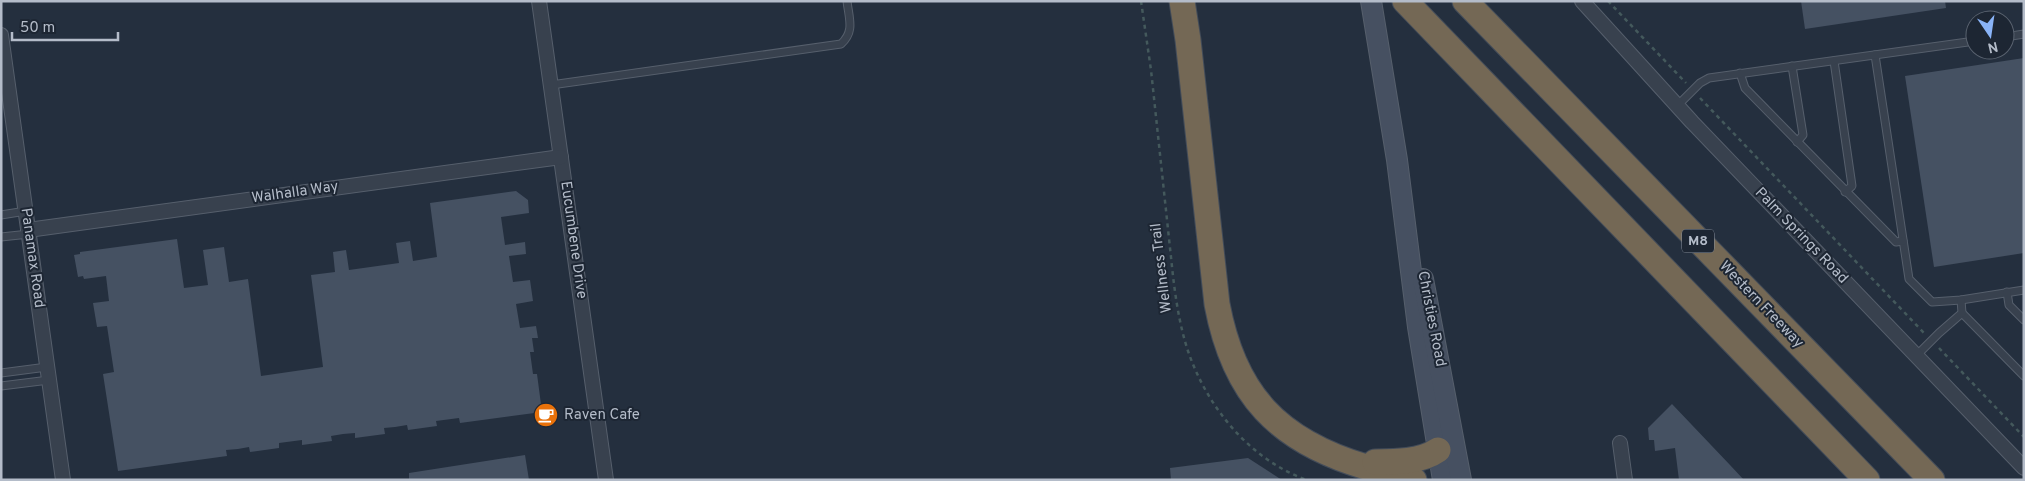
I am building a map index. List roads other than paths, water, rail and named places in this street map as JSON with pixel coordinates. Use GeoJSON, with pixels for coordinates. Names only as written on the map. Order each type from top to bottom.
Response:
{"type":"FeatureCollection","features":[{"type":"Feature","properties":{"kind":"highway"},"geometry":{"type":"LineString","coordinates":[[1182,1],[1217,304],[1226,344],[1233,363],[1250,392],[1272,418],[1304,441],[1345,460],[1414,480]]}},
{"type":"Feature","properties":{"kind":"highway"},"geometry":{"type":"LineString","coordinates":[[1406,1],[1867,480]]}},
{"type":"Feature","properties":{"kind":"highway","name":"Western Freeway"},"geometry":{"type":"LineString","coordinates":[[1465,1],[1932,480]]}},
{"type":"Feature","properties":{"kind":"highway"},"geometry":{"type":"LineString","coordinates":[[1345,460],[1390,462],[1418,458],[1438,450]]}},
{"type":"Feature","properties":{"kind":"main road","name":"Christies Road"},"geometry":{"type":"LineString","coordinates":[[1371,1],[1397,160],[1418,328],[1443,480]]}},
{"type":"Feature","properties":{"kind":"main road","name":"Christies Road"},"geometry":{"type":"LineString","coordinates":[[1397,160],[1428,301],[1461,480]]}},
{"type":"Feature","properties":{"kind":"main road"},"geometry":{"type":"LineString","coordinates":[[1428,301],[1433,365],[1444,436],[1438,450]]}},
{"type":"Feature","properties":{"kind":"street","name":"Eucumbene Drive"},"geometry":{"type":"LineString","coordinates":[[539,1],[606,480]]}},
{"type":"Feature","properties":{"kind":"street","name":"Palm Springs Road"},"geometry":{"type":"LineString","coordinates":[[1582,1],[1677,106],[2024,468]]}},
{"type":"Feature","properties":{"kind":"street","name":"Panamax Road"},"geometry":{"type":"LineString","coordinates":[[1,36],[5,87],[26,211],[63,480]]}},
{"type":"Feature","properties":{"kind":"street","name":"Walhalla Way"},"geometry":{"type":"LineString","coordinates":[[28,232],[561,157]]}},
{"type":"Feature","properties":{"kind":"street"},"geometry":{"type":"LineString","coordinates":[[1620,443],[1625,480]]}},
{"type":"Feature","properties":{"kind":"lane"},"geometry":{"type":"LineString","coordinates":[[551,85],[841,44],[848,38],[851,31],[847,1]]}},
{"type":"Feature","properties":{"kind":"lane"},"geometry":{"type":"LineString","coordinates":[[1677,106],[1693,90],[1709,78],[1965,42]]}},
{"type":"Feature","properties":{"kind":"lane"},"geometry":{"type":"LineString","coordinates":[[1875,56],[1909,279],[1932,302],[1961,300],[2024,290]]}},
{"type":"Feature","properties":{"kind":"lane"},"geometry":{"type":"LineString","coordinates":[[1834,61],[1852,186],[1845,192]]}},
{"type":"Feature","properties":{"kind":"lane"},"geometry":{"type":"LineString","coordinates":[[1792,66],[1803,135],[1797,142]]}},
{"type":"Feature","properties":{"kind":"lane"},"geometry":{"type":"LineString","coordinates":[[1740,73],[1745,88],[1845,192],[1896,242],[1904,242]]}},
{"type":"Feature","properties":{"kind":"lane"},"geometry":{"type":"LineString","coordinates":[[1,215],[26,211]]}},
{"type":"Feature","properties":{"kind":"lane"},"geometry":{"type":"LineString","coordinates":[[1,237],[28,232]]}},
{"type":"Feature","properties":{"kind":"lane"},"geometry":{"type":"LineString","coordinates":[[2007,292],[2009,305],[2024,320]]}},
{"type":"Feature","properties":{"kind":"lane"},"geometry":{"type":"LineString","coordinates":[[1961,300],[1962,313],[2024,376]]}},
{"type":"Feature","properties":{"kind":"lane"},"geometry":{"type":"LineString","coordinates":[[1916,356],[1962,313]]}},
{"type":"Feature","properties":{"kind":"lane"},"geometry":{"type":"LineString","coordinates":[[1,373],[48,374]]}},
{"type":"Feature","properties":{"kind":"lane"},"geometry":{"type":"LineString","coordinates":[[1,386],[48,374]]}},
{"type":"Feature","properties":{"kind":"place","name":"Raven Cafe"},"geometry":{"type":"Point","coordinates":[546,415]}}]}
